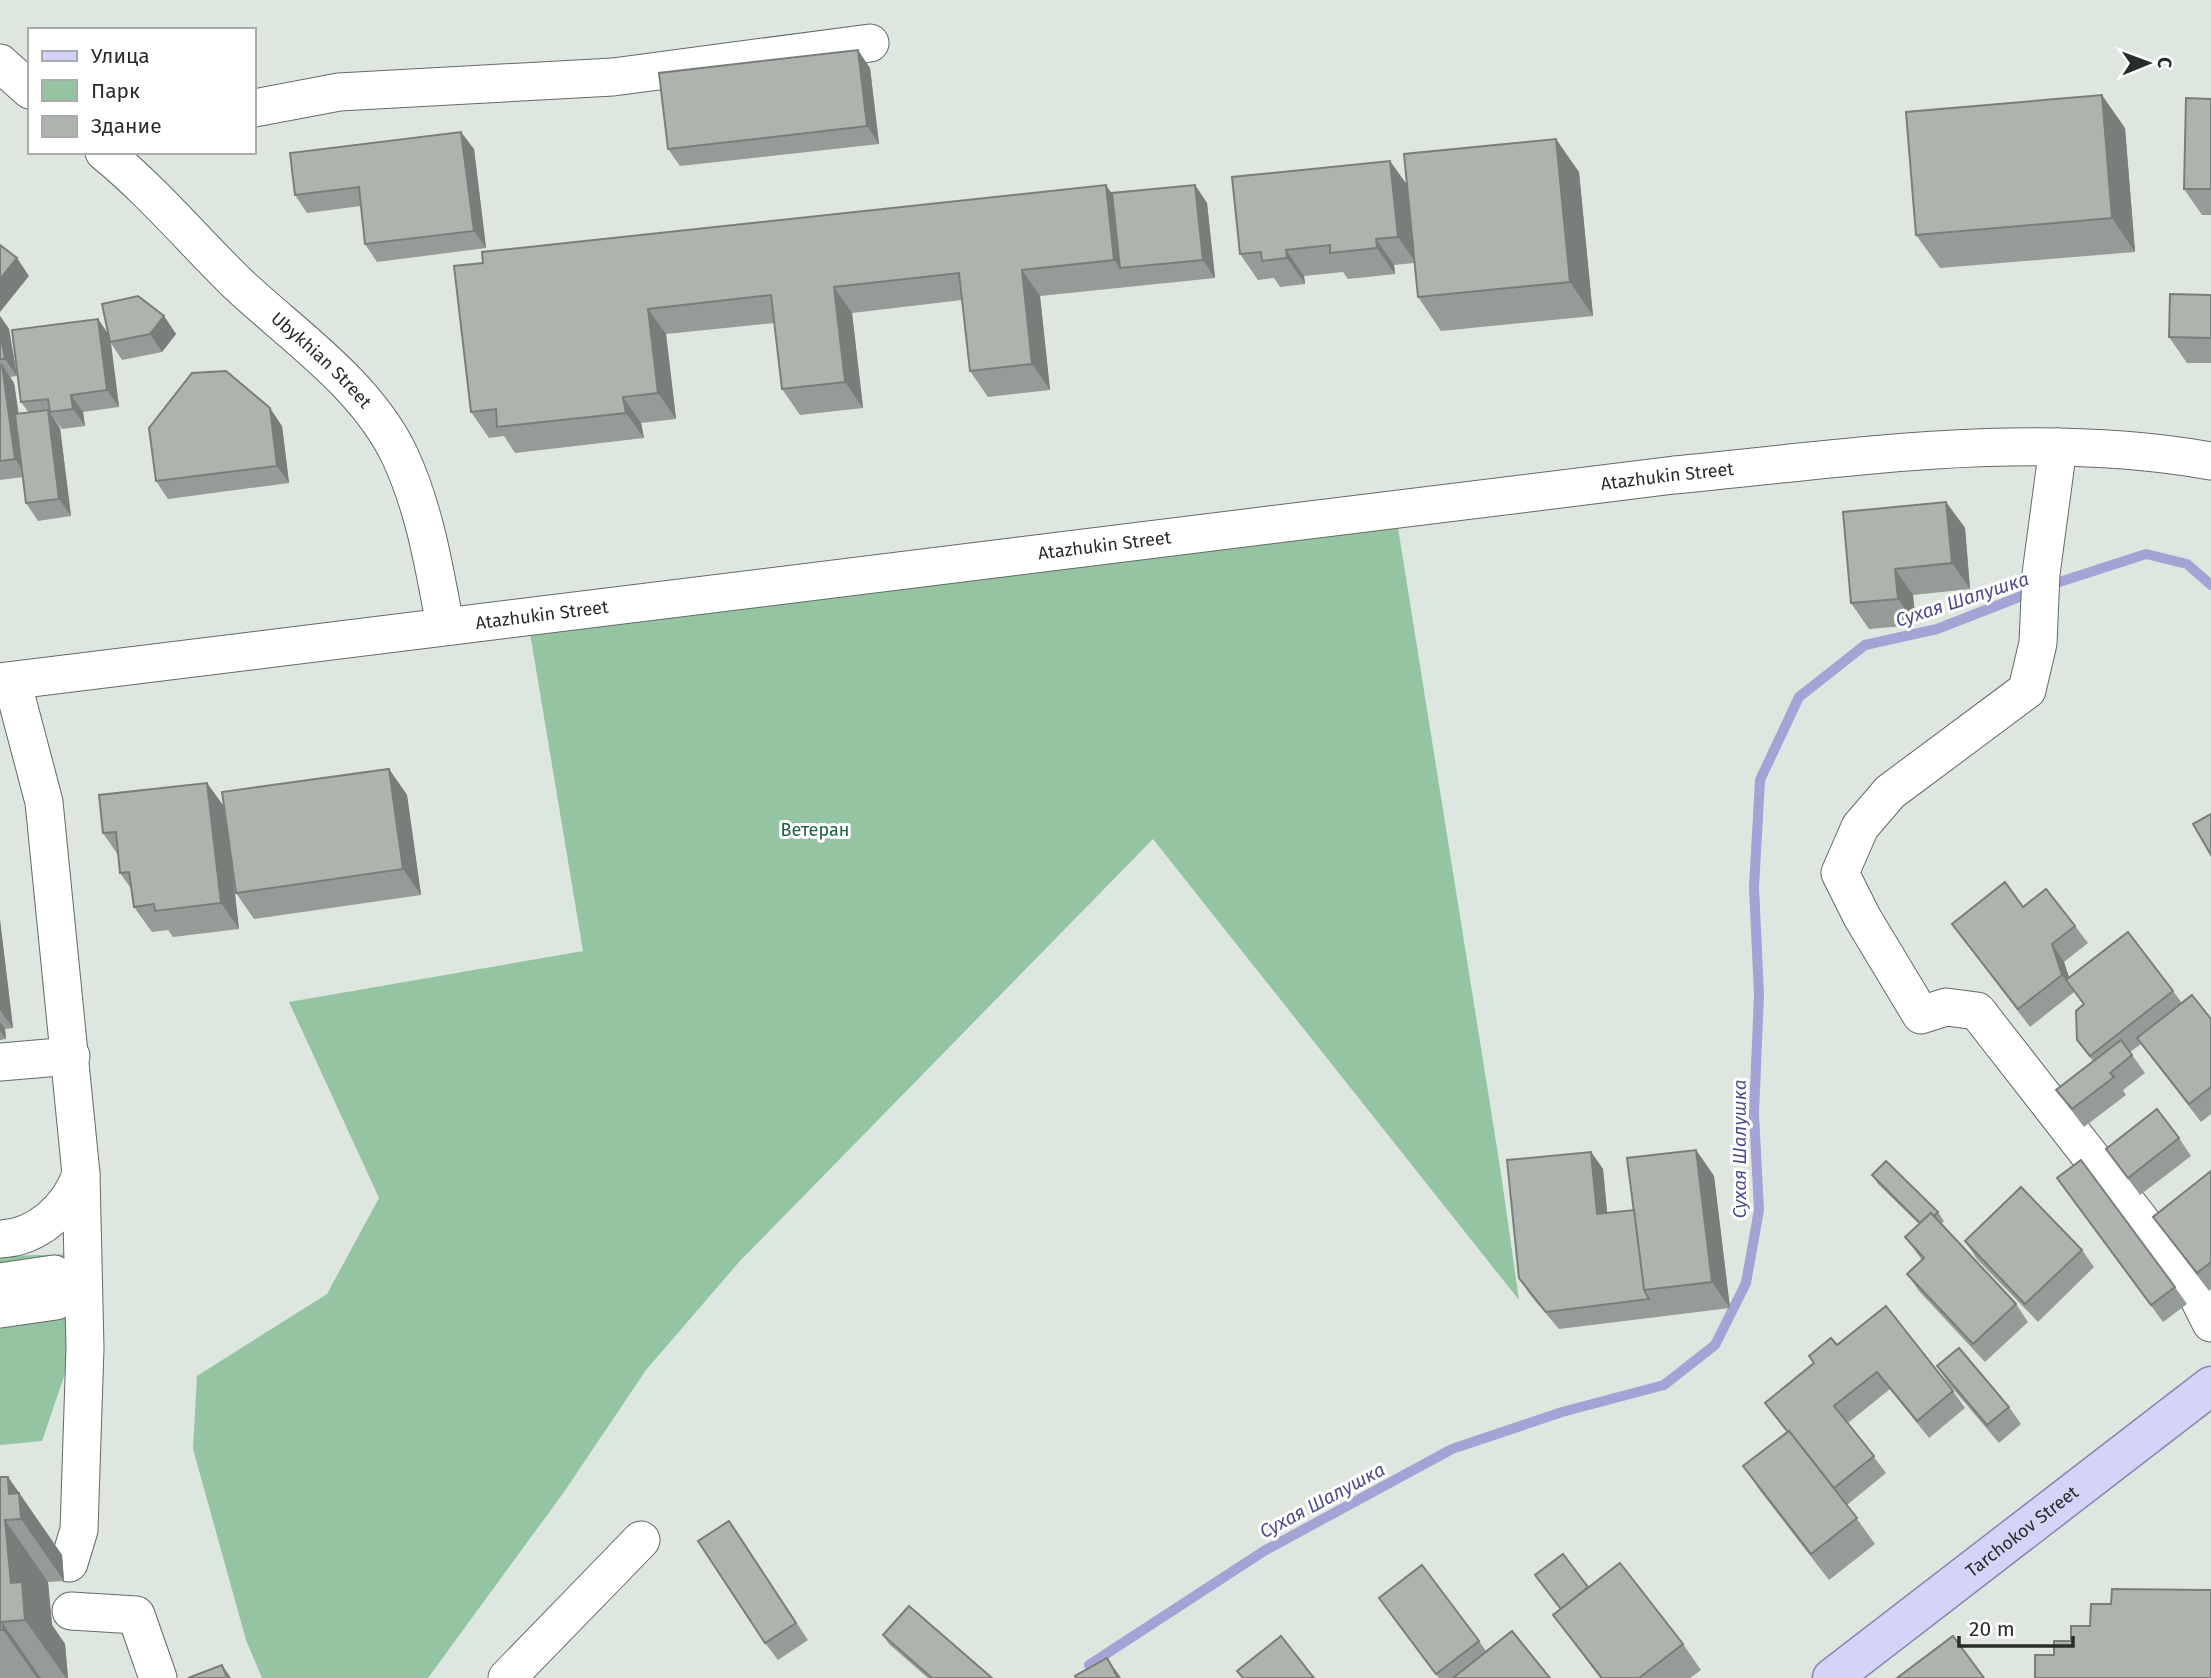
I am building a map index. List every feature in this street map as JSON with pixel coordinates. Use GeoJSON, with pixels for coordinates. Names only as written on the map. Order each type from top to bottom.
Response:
{"type":"FeatureCollection","features":[{"type":"Feature","properties":{"kind":"main road","name":"Tarchokov Street"},"geometry":{"type":"LineString","coordinates":[[1832,1678],[2211,1386]]}},
{"type":"Feature","properties":{"kind":"street"},"geometry":{"type":"LineString","coordinates":[[256,108],[339,92],[613,77],[870,43]]}},
{"type":"Feature","properties":{"kind":"street"},"geometry":{"type":"LineString","coordinates":[[0,63],[28,88]]}},
{"type":"Feature","properties":{"kind":"street","name":"Ubykhian Street"},"geometry":{"type":"LineString","coordinates":[[126,158],[237,283],[353,388],[378,422],[399,454],[425,517],[446,625]]}},
{"type":"Feature","properties":{"kind":"street"},"geometry":{"type":"LineString","coordinates":[[2058,447],[2041,574],[2038,643],[2027,690],[1891,792],[1860,827],[1840,873],[1862,917],[1921,1015],[1946,1006],[1977,1011],[2194,1289],[2211,1323]]}},
{"type":"Feature","properties":{"kind":"street","name":"Atazhukin Street"},"geometry":{"type":"LineString","coordinates":[[6,682],[446,625],[1674,475],[1924,450],[2058,447],[2141,451],[2211,461]]}},
{"type":"Feature","properties":{"kind":"street"},"geometry":{"type":"LineString","coordinates":[[6,682],[44,802],[81,1174],[85,1361],[79,1530],[69,1563]]}},
{"type":"Feature","properties":{"kind":"street"},"geometry":{"type":"LineString","coordinates":[[0,1062],[71,1056]]}},
{"type":"Feature","properties":{"kind":"street"},"geometry":{"type":"LineString","coordinates":[[0,1239],[13,1239],[59,1213],[75,1194],[81,1174]]}},
{"type":"Feature","properties":{"kind":"street"},"geometry":{"type":"LineString","coordinates":[[0,1282],[54,1274],[56,1301],[0,1309]]}},
{"type":"Feature","properties":{"kind":"street"},"geometry":{"type":"LineString","coordinates":[[507,1678],[642,1540]]}},
{"type":"Feature","properties":{"kind":"street"},"geometry":{"type":"LineString","coordinates":[[71,1611],[136,1615],[158,1678]]}},
{"type":"Feature","properties":{"kind":"green space","name":"Ветеран"},"geometry":{"type":"Polygon","coordinates":[[[1395,509],[1519,1300],[1153,839],[739,1262],[646,1370],[564,1492],[428,1678],[262,1678],[246,1640],[193,1449],[197,1376],[327,1294],[379,1198],[289,1002],[583,951],[527,615],[1395,509]]]}},
{"type":"Feature","properties":{"kind":"green space"},"geometry":{"type":"Polygon","coordinates":[[[79,1254],[86,1312],[42,1441],[0,1445],[0,1256],[79,1254]]]}},
{"type":"Feature","properties":{"kind":"building"},"geometry":{"type":"Polygon","coordinates":[[[858,50],[867,126],[668,149],[659,73],[858,50]]]}},
{"type":"Feature","properties":{"kind":"building"},"geometry":{"type":"Polygon","coordinates":[[[2102,95],[2112,218],[1916,235],[1906,112],[2102,95]]]}},
{"type":"Feature","properties":{"kind":"building"},"geometry":{"type":"Polygon","coordinates":[[[2186,98],[2211,99],[2211,189],[2184,189],[2186,98]]]}},
{"type":"Feature","properties":{"kind":"building"},"geometry":{"type":"Polygon","coordinates":[[[461,132],[474,231],[365,244],[359,187],[295,195],[290,153],[461,132]]]}},
{"type":"Feature","properties":{"kind":"building"},"geometry":{"type":"Polygon","coordinates":[[[1556,139],[1570,282],[1418,297],[1404,154],[1556,139]]]}},
{"type":"Feature","properties":{"kind":"building"},"geometry":{"type":"Polygon","coordinates":[[[1390,161],[1398,237],[1376,239],[1377,248],[1330,253],[1330,245],[1286,250],[1287,258],[1262,261],[1261,252],[1240,254],[1232,177],[1390,161]]]}},
{"type":"Feature","properties":{"kind":"building"},"geometry":{"type":"Polygon","coordinates":[[[1106,185],[1114,260],[1022,270],[1032,364],[970,371],[959,273],[834,287],[845,382],[782,389],[771,295],[648,309],[658,393],[623,397],[626,413],[497,427],[496,409],[471,412],[454,266],[483,263],[482,252],[1106,185]]]}},
{"type":"Feature","properties":{"kind":"building"},"geometry":{"type":"Polygon","coordinates":[[[1195,185],[1203,260],[1120,268],[1112,193],[1195,185]]]}},
{"type":"Feature","properties":{"kind":"building"},"geometry":{"type":"Polygon","coordinates":[[[0,245],[17,258],[0,279],[0,245]]]}},
{"type":"Feature","properties":{"kind":"building"},"geometry":{"type":"Polygon","coordinates":[[[2170,294],[2211,295],[2211,338],[2169,337],[2170,294]]]}},
{"type":"Feature","properties":{"kind":"building"},"geometry":{"type":"Polygon","coordinates":[[[138,296],[164,316],[150,334],[110,342],[102,304],[138,296]]]}},
{"type":"Feature","properties":{"kind":"building"},"geometry":{"type":"Polygon","coordinates":[[[98,319],[107,390],[71,395],[73,409],[50,412],[48,399],[21,402],[12,330],[98,319]]]}},
{"type":"Feature","properties":{"kind":"building"},"geometry":{"type":"Polygon","coordinates":[[[0,331],[5,359],[0,359],[0,331]]]}},
{"type":"Feature","properties":{"kind":"building"},"geometry":{"type":"Polygon","coordinates":[[[2,365],[15,459],[0,461],[0,366],[2,365]]]}},
{"type":"Feature","properties":{"kind":"building"},"geometry":{"type":"Polygon","coordinates":[[[226,371],[270,408],[277,466],[156,481],[149,428],[192,373],[226,371]]]}},
{"type":"Feature","properties":{"kind":"building"},"geometry":{"type":"Polygon","coordinates":[[[48,410],[59,499],[26,503],[15,414],[48,410]]]}},
{"type":"Feature","properties":{"kind":"building"},"geometry":{"type":"Polygon","coordinates":[[[1946,502],[1952,563],[1895,569],[1898,599],[1851,603],[1843,512],[1946,502]]]}},
{"type":"Feature","properties":{"kind":"building"},"geometry":{"type":"Polygon","coordinates":[[[389,769],[403,869],[236,893],[222,792],[389,769]]]}},
{"type":"Feature","properties":{"kind":"building"},"geometry":{"type":"Polygon","coordinates":[[[207,783],[221,903],[155,911],[154,904],[134,907],[129,872],[120,873],[116,832],[103,833],[99,795],[207,783]]]}},
{"type":"Feature","properties":{"kind":"building"},"geometry":{"type":"Polygon","coordinates":[[[2211,814],[2211,855],[2193,824],[2211,814]]]}},
{"type":"Feature","properties":{"kind":"building"},"geometry":{"type":"Polygon","coordinates":[[[2005,882],[2023,907],[2046,889],[2075,926],[2052,944],[2062,975],[2018,1009],[1952,924],[2005,882]]]}},
{"type":"Feature","properties":{"kind":"building"},"geometry":{"type":"Polygon","coordinates":[[[2128,932],[2173,991],[2090,1056],[2077,1040],[2076,1011],[2084,1004],[2066,980],[2128,932]]]}},
{"type":"Feature","properties":{"kind":"building"},"geometry":{"type":"Polygon","coordinates":[[[2192,995],[2211,1019],[2211,1087],[2189,1104],[2137,1038],[2192,995]]]}},
{"type":"Feature","properties":{"kind":"building"},"geometry":{"type":"Polygon","coordinates":[[[2121,1040],[2132,1055],[2110,1073],[2114,1077],[2072,1109],[2056,1090],[2121,1040]]]}},
{"type":"Feature","properties":{"kind":"building"},"geometry":{"type":"Polygon","coordinates":[[[2157,1109],[2179,1138],[2128,1178],[2106,1149],[2157,1109]]]}},
{"type":"Feature","properties":{"kind":"building"},"geometry":{"type":"Polygon","coordinates":[[[1696,1150],[1712,1282],[1644,1290],[1627,1158],[1696,1150]]]}},
{"type":"Feature","properties":{"kind":"building"},"geometry":{"type":"Polygon","coordinates":[[[1591,1152],[1597,1214],[1634,1210],[1644,1290],[1649,1299],[1546,1312],[1519,1278],[1507,1160],[1591,1152]]]}},
{"type":"Feature","properties":{"kind":"building"},"geometry":{"type":"Polygon","coordinates":[[[2081,1160],[2175,1287],[2151,1305],[2057,1178],[2081,1160]]]}},
{"type":"Feature","properties":{"kind":"building"},"geometry":{"type":"Polygon","coordinates":[[[1886,1161],[1938,1212],[1934,1216],[1931,1213],[1920,1223],[1872,1175],[1886,1161]]]}},
{"type":"Feature","properties":{"kind":"building"},"geometry":{"type":"Polygon","coordinates":[[[2211,1171],[2211,1262],[2197,1273],[2153,1217],[2211,1171]]]}},
{"type":"Feature","properties":{"kind":"building"},"geometry":{"type":"Polygon","coordinates":[[[2021,1187],[2082,1250],[2025,1304],[1965,1241],[2021,1187]]]}},
{"type":"Feature","properties":{"kind":"building"},"geometry":{"type":"Polygon","coordinates":[[[1931,1213],[2016,1304],[1973,1344],[1907,1274],[1924,1258],[1905,1237],[1931,1213]]]}},
{"type":"Feature","properties":{"kind":"building"},"geometry":{"type":"Polygon","coordinates":[[[1886,1306],[1953,1391],[1917,1421],[1877,1372],[1834,1406],[1874,1456],[1834,1488],[1765,1403],[1814,1363],[1809,1356],[1831,1338],[1837,1345],[1886,1306]]]}},
{"type":"Feature","properties":{"kind":"building"},"geometry":{"type":"Polygon","coordinates":[[[1959,1348],[2009,1407],[1987,1425],[1937,1366],[1959,1348]]]}},
{"type":"Feature","properties":{"kind":"building"},"geometry":{"type":"Polygon","coordinates":[[[1789,1431],[1857,1518],[1811,1554],[1743,1466],[1789,1431]]]}},
{"type":"Feature","properties":{"kind":"building"},"geometry":{"type":"Polygon","coordinates":[[[0,1477],[8,1477],[9,1494],[19,1493],[21,1519],[5,1520],[11,1583],[22,1582],[25,1620],[2,1622],[3,1630],[0,1630],[0,1477]]]}},
{"type":"Feature","properties":{"kind":"building"},"geometry":{"type":"Polygon","coordinates":[[[729,1521],[796,1623],[765,1643],[698,1541],[729,1521]]]}},
{"type":"Feature","properties":{"kind":"building"},"geometry":{"type":"Polygon","coordinates":[[[1563,1554],[1588,1587],[1561,1609],[1535,1575],[1563,1554]]]}},
{"type":"Feature","properties":{"kind":"building"},"geometry":{"type":"Polygon","coordinates":[[[1620,1563],[1683,1644],[1639,1678],[1602,1678],[1553,1615],[1620,1563]]]}},
{"type":"Feature","properties":{"kind":"building"},"geometry":{"type":"Polygon","coordinates":[[[1422,1565],[1479,1641],[1436,1674],[1379,1598],[1422,1565]]]}},
{"type":"Feature","properties":{"kind":"building"},"geometry":{"type":"Polygon","coordinates":[[[2112,1589],[2211,1590],[2211,1678],[2035,1678],[2035,1655],[2054,1655],[2054,1641],[2071,1641],[2071,1626],[2090,1626],[2091,1604],[2111,1604],[2112,1589]]]}},
{"type":"Feature","properties":{"kind":"building"},"geometry":{"type":"Polygon","coordinates":[[[909,1606],[992,1678],[932,1678],[883,1635],[909,1606]]]}},
{"type":"Feature","properties":{"kind":"building"},"geometry":{"type":"Polygon","coordinates":[[[1512,1631],[1550,1678],[1453,1678],[1512,1631]]]}},
{"type":"Feature","properties":{"kind":"building"},"geometry":{"type":"Polygon","coordinates":[[[1281,1636],[1314,1678],[1243,1678],[1237,1671],[1281,1636]]]}},
{"type":"Feature","properties":{"kind":"building"},"geometry":{"type":"Polygon","coordinates":[[[1953,1636],[1984,1678],[1897,1678],[1953,1636]]]}},
{"type":"Feature","properties":{"kind":"building"},"geometry":{"type":"Polygon","coordinates":[[[1107,1658],[1118,1678],[1076,1678],[1075,1676],[1107,1658]]]}},
{"type":"Feature","properties":{"kind":"building"},"geometry":{"type":"Polygon","coordinates":[[[222,1665],[227,1678],[188,1678],[222,1665]]]}},
{"type":"Feature","properties":{"kind":"waterway","name":"Сухая Шалушка"},"geometry":{"type":"LineString","coordinates":[[2047,586],[2146,554],[2187,564],[2211,585]]}},
{"type":"Feature","properties":{"kind":"waterway","name":"Сухая Шалушка"},"geometry":{"type":"LineString","coordinates":[[1089,1665],[1264,1551],[1452,1449],[1562,1412],[1664,1385],[1715,1345],[1746,1283],[1759,1210],[1754,1114],[1759,995],[1754,887],[1760,780],[1799,697],[1865,645],[1937,629],[2032,592]]}}]}
